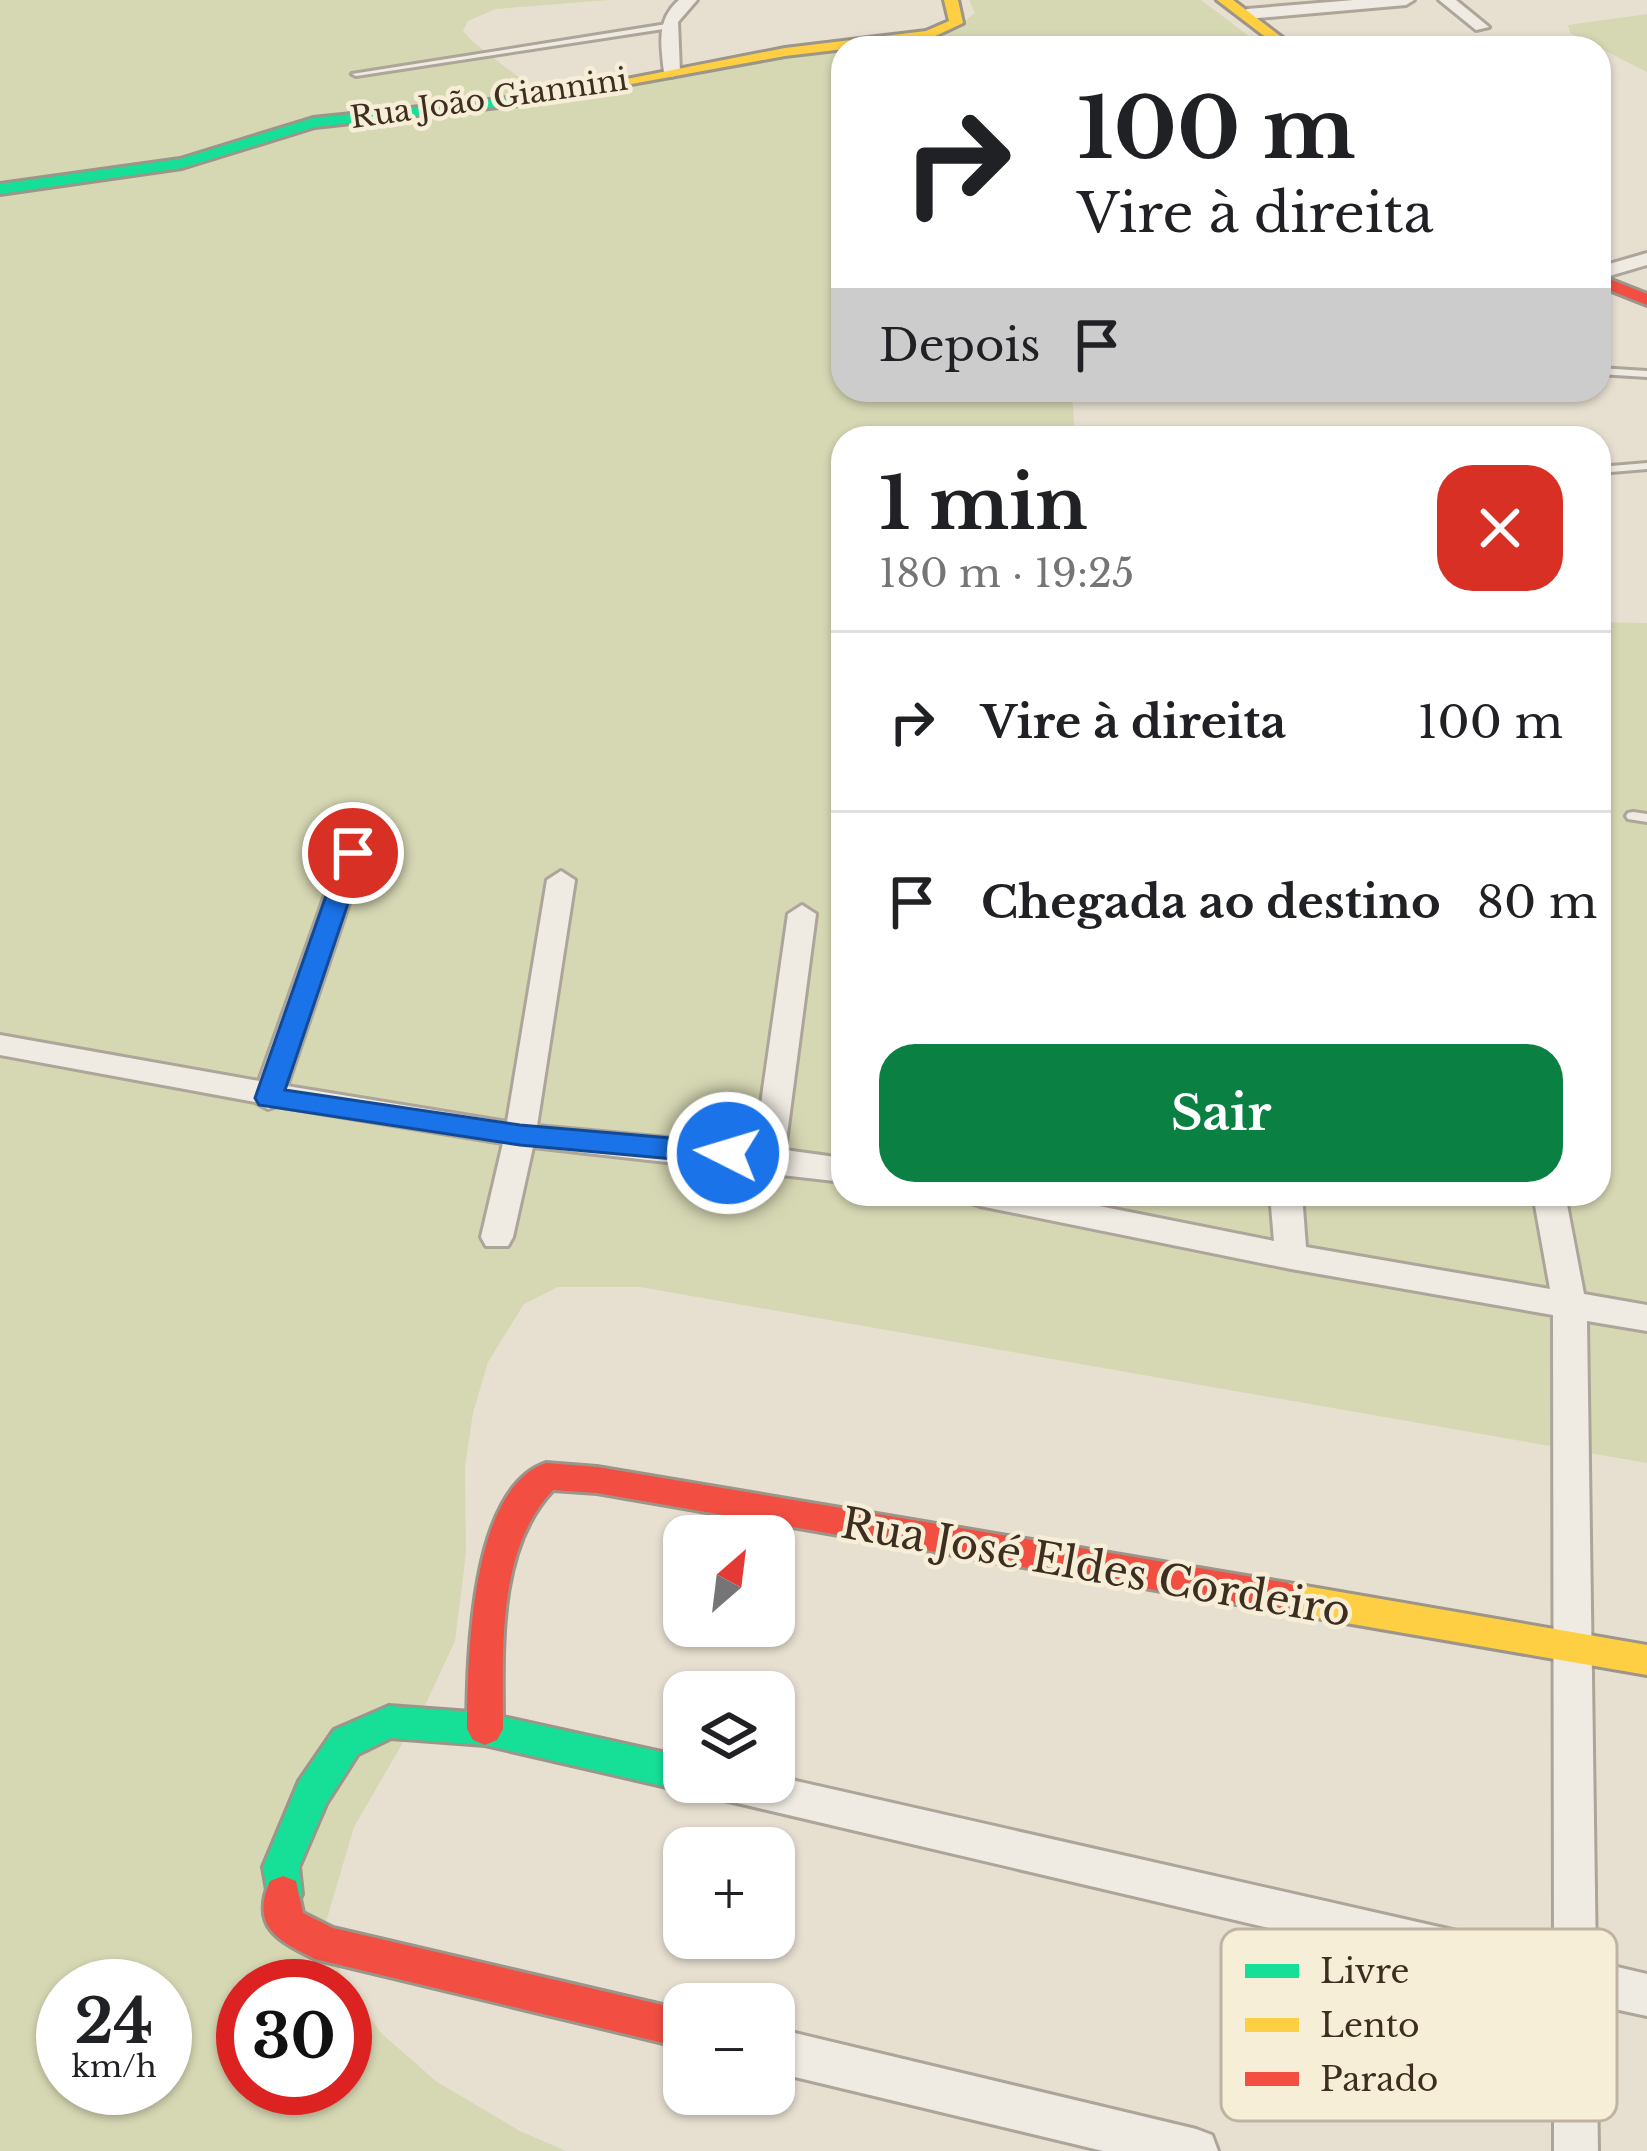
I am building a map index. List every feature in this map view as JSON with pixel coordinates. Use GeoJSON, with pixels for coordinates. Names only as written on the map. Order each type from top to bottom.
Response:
{"type":"FeatureCollection","features":[{"type":"Feature","properties":{"kind":"street"},"geometry":{"type":"LineString","coordinates":[[672,73],[667,26],[675,8],[689,0]]}},
{"type":"Feature","properties":{"kind":"street","name":"Rua João Giannini"},"geometry":{"type":"LineString","coordinates":[[915,36],[948,31],[956,23],[951,0]]}},
{"type":"Feature","properties":{"kind":"street"},"geometry":{"type":"LineString","coordinates":[[1235,7],[1406,0]]}},
{"type":"Feature","properties":{"kind":"street"},"geometry":{"type":"LineString","coordinates":[[1447,0],[1481,27]]}},
{"type":"Feature","properties":{"kind":"street"},"geometry":{"type":"LineString","coordinates":[[1235,7],[1272,36]]}},
{"type":"Feature","properties":{"kind":"street","name":"Rua João Giannini"},"geometry":{"type":"LineString","coordinates":[[0,189],[182,163],[313,123],[517,101],[831,49]]}},
{"type":"Feature","properties":{"kind":"street"},"geometry":{"type":"LineString","coordinates":[[1611,273],[1647,260]]}},
{"type":"Feature","properties":{"kind":"street"},"geometry":{"type":"LineString","coordinates":[[1611,283],[1647,300]]}},
{"type":"Feature","properties":{"kind":"street"},"geometry":{"type":"LineString","coordinates":[[268,1098],[353,853]]}},
{"type":"Feature","properties":{"kind":"street"},"geometry":{"type":"LineString","coordinates":[[497,1237],[520,1135],[561,880]]}},
{"type":"Feature","properties":{"kind":"street"},"geometry":{"type":"LineString","coordinates":[[769,1157],[802,914]]}},
{"type":"Feature","properties":{"kind":"street"},"geometry":{"type":"LineString","coordinates":[[0,1045],[268,1098],[520,1135],[769,1157],[831,1168]]}},
{"type":"Feature","properties":{"kind":"street"},"geometry":{"type":"LineString","coordinates":[[1064,1206],[1291,1257],[1647,1318]]}},
{"type":"Feature","properties":{"kind":"street"},"geometry":{"type":"LineString","coordinates":[[1287,1206],[1291,1257]]}},
{"type":"Feature","properties":{"kind":"street"},"geometry":{"type":"LineString","coordinates":[[1551,1206],[1570,1305],[1574,1929]]}},
{"type":"Feature","properties":{"kind":"street","name":"Rua José Eldes Cordeiro"},"geometry":{"type":"LineString","coordinates":[[485,1729],[486,1619],[515,1508],[545,1476],[620,1484],[1647,1660]]}},
{"type":"Feature","properties":{"kind":"street"},"geometry":{"type":"LineString","coordinates":[[663,1769],[485,1729],[389,1722],[346,1742],[313,1793],[281,1867],[285,1924],[328,1946],[663,2024]]}},
{"type":"Feature","properties":{"kind":"street"},"geometry":{"type":"LineString","coordinates":[[795,1800],[1356,1929]]}},
{"type":"Feature","properties":{"kind":"street"},"geometry":{"type":"LineString","coordinates":[[1617,1988],[1647,1995]]}},
{"type":"Feature","properties":{"kind":"street"},"geometry":{"type":"LineString","coordinates":[[795,2055],[1196,2151]]}},
{"type":"Feature","properties":{"kind":"street"},"geometry":{"type":"LineString","coordinates":[[1576,2121],[1576,2151]]}},
{"type":"Feature","properties":{"kind":"lane"},"geometry":{"type":"LineString","coordinates":[[356,74],[667,26]]}},
{"type":"Feature","properties":{"kind":"lane"},"geometry":{"type":"LineString","coordinates":[[1611,372],[1647,374]]}},
{"type":"Feature","properties":{"kind":"lane"},"geometry":{"type":"LineString","coordinates":[[1611,469],[1647,466]]}},
{"type":"Feature","properties":{"kind":"green space"},"geometry":{"type":"Polygon","coordinates":[[[0,0],[609,0],[496,9],[468,21],[463,31],[473,42],[544,97],[831,50],[831,402],[1073,402],[1074,426],[831,426],[831,1206],[1611,1206],[1611,622],[1647,623],[1647,1463],[640,1287],[558,1287],[524,1304],[488,1362],[473,1413],[465,1467],[466,1553],[455,1641],[427,1701],[354,1827],[326,1922],[337,1959],[216,1959],[216,2115],[372,2115],[372,2020],[437,2082],[520,2131],[566,2151],[0,2151],[0,0]]]}},
{"type":"Feature","properties":{"kind":"green space"},"geometry":{"type":"Polygon","coordinates":[[[969,0],[1201,0],[1249,36],[919,36],[953,30],[975,13],[969,0]]]}},
{"type":"Feature","properties":{"kind":"green space"},"geometry":{"type":"Polygon","coordinates":[[[1647,14],[1647,72],[1611,54],[1611,36],[1576,36],[1568,25],[1647,14]]]}},
{"type":"Feature","properties":{"kind":"traffic: fast"},"geometry":{"type":"LineString","coordinates":[[0,189],[182,163],[313,123],[517,101],[593,87]]}},
{"type":"Feature","properties":{"kind":"traffic: fast"},"geometry":{"type":"LineString","coordinates":[[283,1894],[281,1867],[312,1793],[346,1742],[389,1722],[485,1729],[663,1769]]}},
{"type":"Feature","properties":{"kind":"traffic: slow"},"geometry":{"type":"LineString","coordinates":[[921,36],[956,23],[951,0]]}},
{"type":"Feature","properties":{"kind":"traffic: slow"},"geometry":{"type":"LineString","coordinates":[[1224,0],[1273,36]]}},
{"type":"Feature","properties":{"kind":"traffic: slow"},"geometry":{"type":"LineString","coordinates":[[593,87],[831,47]]}},
{"type":"Feature","properties":{"kind":"traffic: slow"},"geometry":{"type":"LineString","coordinates":[[1288,1598],[1647,1660]]}},
{"type":"Feature","properties":{"kind":"traffic: jam"},"geometry":{"type":"LineString","coordinates":[[1611,285],[1647,300]]}},
{"type":"Feature","properties":{"kind":"traffic: jam"},"geometry":{"type":"LineString","coordinates":[[485,1729],[486,1619],[515,1508],[546,1476],[597,1480],[1288,1598]]}},
{"type":"Feature","properties":{"kind":"traffic: jam"},"geometry":{"type":"LineString","coordinates":[[283,1894],[285,1924],[328,1946],[663,2024]]}},
{"type":"Feature","properties":{"kind":"route"},"geometry":{"type":"LineString","coordinates":[[353,853],[268,1098],[520,1135],[728,1153]]}}]}
